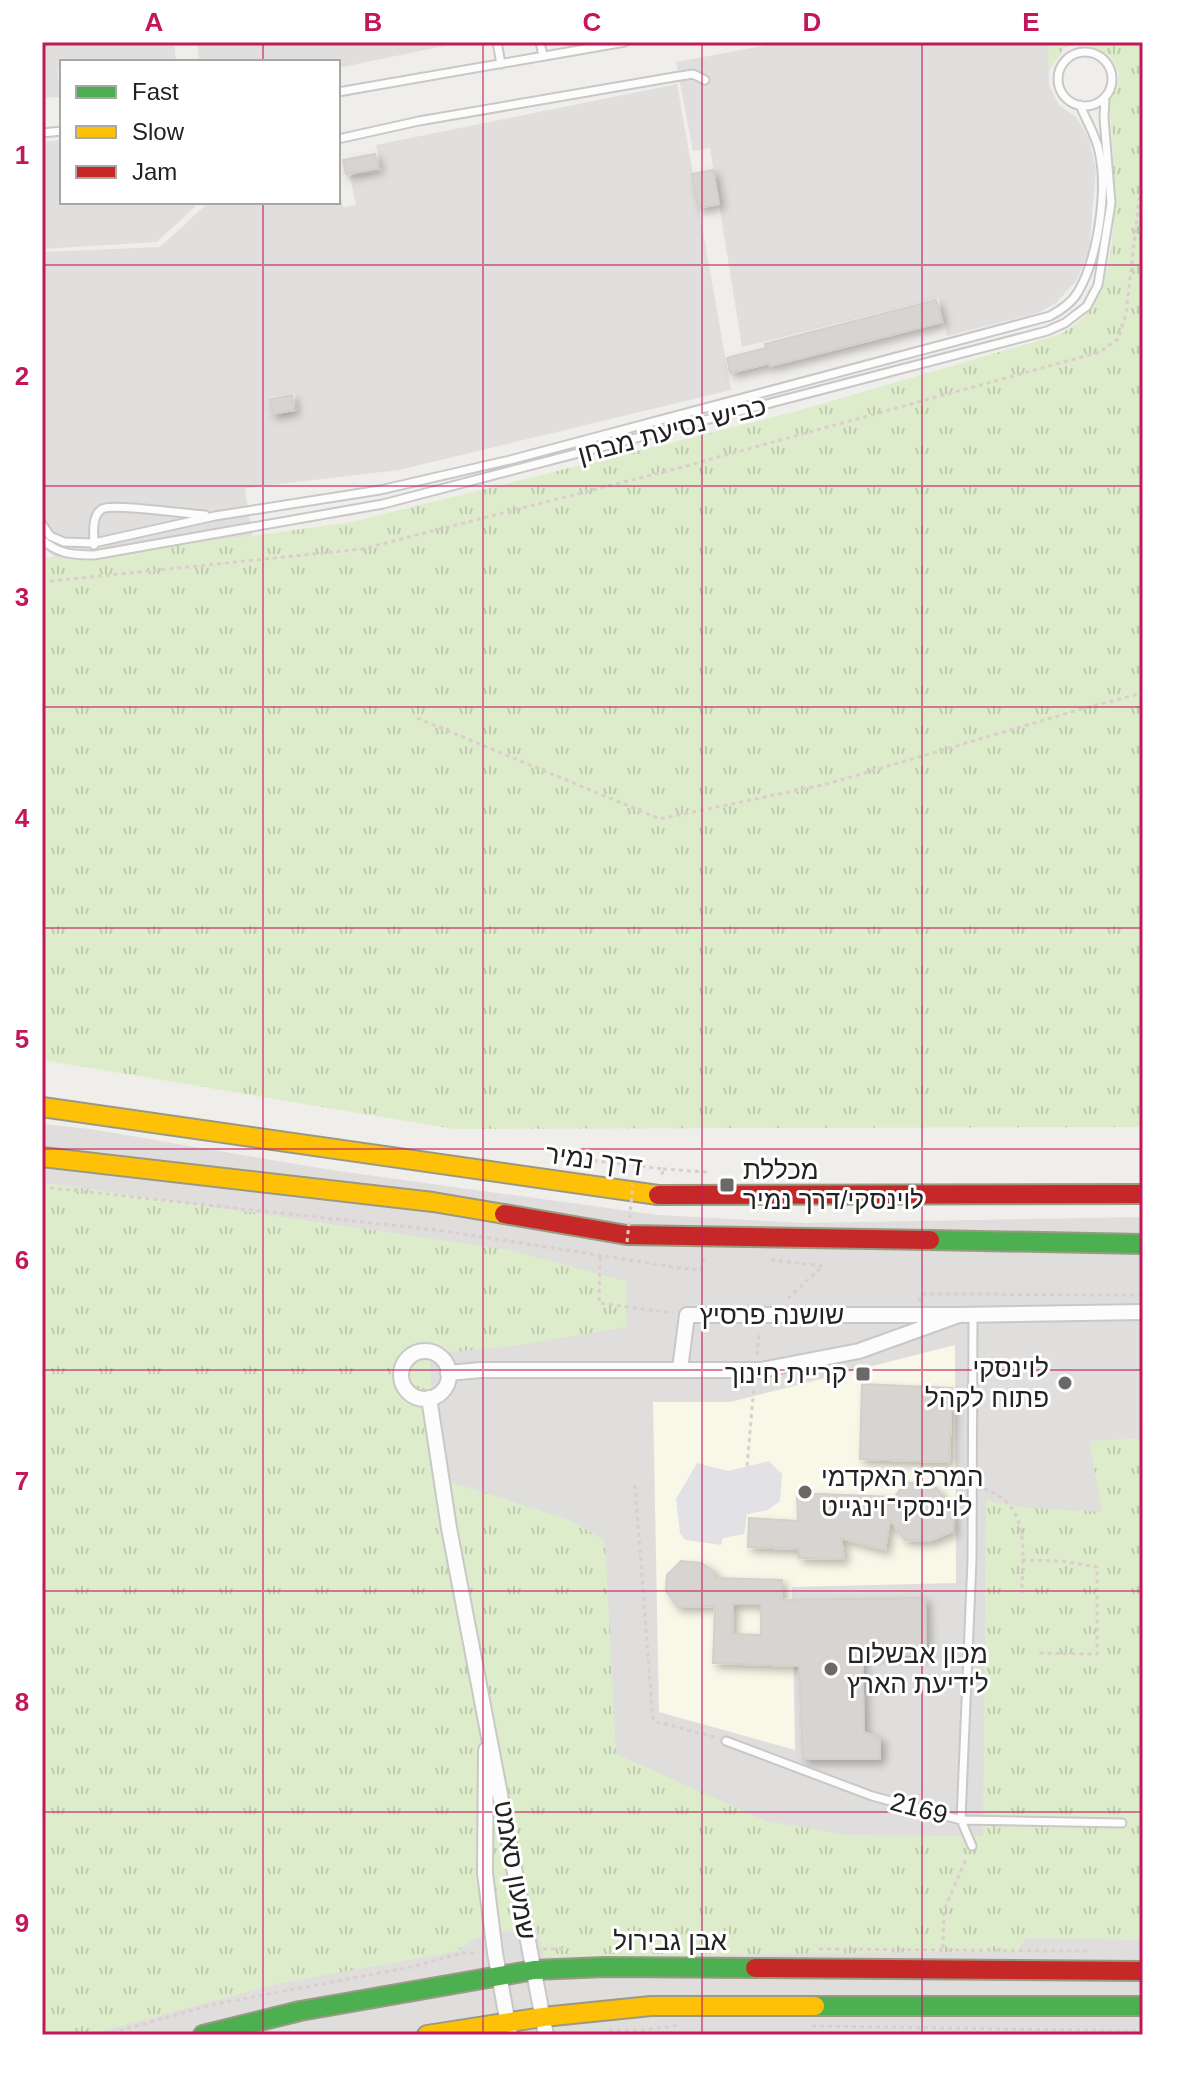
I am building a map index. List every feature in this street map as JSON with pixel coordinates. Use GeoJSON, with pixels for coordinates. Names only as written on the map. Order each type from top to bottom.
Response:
{"type":"FeatureCollection","features":[{"type":"Feature","properties":{"kind":"main road","name":"דרך נמיר"},"geometry":{"type":"LineString","coordinates":[[42,1107],[658,1195],[1143,1194]]}},
{"type":"Feature","properties":{"kind":"main road"},"geometry":{"type":"LineString","coordinates":[[42,1157],[433,1202],[627,1235],[1143,1244]]}},
{"type":"Feature","properties":{"kind":"main road","name":"אבן גבירול"},"geometry":{"type":"LineString","coordinates":[[203,2035],[316,2007],[534,1970],[605,1967],[1143,1971]]}},
{"type":"Feature","properties":{"kind":"main road"},"geometry":{"type":"LineString","coordinates":[[427,2035],[545,2026],[651,2006],[1143,2006]]}},
{"type":"Feature","properties":{"kind":"street","name":"שושנה פרסיץ"},"geometry":{"type":"LineString","coordinates":[[680,1369],[687,1315],[913,1316],[1143,1312]]}},
{"type":"Feature","properties":{"kind":"street"},"geometry":{"type":"LineString","coordinates":[[448,1373],[481,1370],[755,1371],[859,1351],[966,1315]]}},
{"type":"Feature","properties":{"kind":"street"},"geometry":{"type":"LineString","coordinates":[[417,1352],[433,1353],[445,1362],[448,1373],[447,1385],[429,1398],[414,1396],[403,1385],[401,1377],[405,1362],[417,1352]]}},
{"type":"Feature","properties":{"kind":"street","name":"שמעון סאמט"},"geometry":{"type":"LineString","coordinates":[[429,1398],[447,1515],[545,2026]]}},
{"type":"Feature","properties":{"kind":"street","name":"שמעון סאמט"},"geometry":{"type":"LineString","coordinates":[[484,1705],[485,1873],[509,2029]]}},
{"type":"Feature","properties":{"kind":"lane"},"geometry":{"type":"LineString","coordinates":[[497,42],[501,64]]}},
{"type":"Feature","properties":{"kind":"lane"},"geometry":{"type":"LineString","coordinates":[[540,42],[543,56]]}},
{"type":"Feature","properties":{"kind":"lane"},"geometry":{"type":"LineString","coordinates":[[340,92],[625,42]]}},
{"type":"Feature","properties":{"kind":"lane"},"geometry":{"type":"LineString","coordinates":[[1077,53],[1095,53],[1108,64],[1112,81],[1105,97],[1089,105],[1080,105],[1065,96],[1058,80],[1063,63],[1077,53]]}},
{"type":"Feature","properties":{"kind":"lane"},"geometry":{"type":"LineString","coordinates":[[340,139],[419,121],[674,77],[693,74],[705,80]]}},
{"type":"Feature","properties":{"kind":"lane","name":"כביש נסיעת מבחן"},"geometry":{"type":"LineString","coordinates":[[42,540],[68,556],[94,555],[383,504],[1056,327],[1087,306],[1098,285],[1111,203],[1105,97]]}},
{"type":"Feature","properties":{"kind":"lane","name":"כביש נסיעת מבחן"},"geometry":{"type":"LineString","coordinates":[[42,524],[50,536],[64,542],[94,543],[215,516],[380,490],[510,460],[1050,316],[1066,307],[1078,293],[1093,257],[1102,208],[1099,151],[1080,105]]}},
{"type":"Feature","properties":{"kind":"lane"},"geometry":{"type":"LineString","coordinates":[[94,555],[94,519],[101,509],[118,505],[215,516]]}},
{"type":"Feature","properties":{"kind":"lane"},"geometry":{"type":"LineString","coordinates":[[966,1315],[972,1560],[961,1820],[972,1846]]}},
{"type":"Feature","properties":{"kind":"lane","name":"2169"},"geometry":{"type":"LineString","coordinates":[[726,1741],[872,1796],[961,1820],[1122,1823]]}},
{"type":"Feature","properties":{"kind":"path"},"geometry":{"type":"LineString","coordinates":[[42,582],[362,549],[675,469],[1100,352],[1118,339],[1126,314],[1139,200],[1143,190]]}},
{"type":"Feature","properties":{"kind":"path"},"geometry":{"type":"LineString","coordinates":[[417,718],[660,819],[827,784],[1143,693]]}},
{"type":"Feature","properties":{"kind":"path"},"geometry":{"type":"LineString","coordinates":[[663,1169],[706,1172]]}},
{"type":"Feature","properties":{"kind":"path"},"geometry":{"type":"LineString","coordinates":[[627,1242],[633,1185]]}},
{"type":"Feature","properties":{"kind":"path"},"geometry":{"type":"LineString","coordinates":[[42,1187],[445,1231],[701,1270],[705,1253]]}},
{"type":"Feature","properties":{"kind":"path"},"geometry":{"type":"LineString","coordinates":[[600,1247],[599,1303],[687,1315]]}},
{"type":"Feature","properties":{"kind":"path"},"geometry":{"type":"LineString","coordinates":[[764,1260],[823,1266],[783,1302],[779,1315]]}},
{"type":"Feature","properties":{"kind":"path"},"geometry":{"type":"LineString","coordinates":[[913,1316],[922,1294],[1143,1295]]}},
{"type":"Feature","properties":{"kind":"path"},"geometry":{"type":"LineString","coordinates":[[747,1466],[761,1315]]}},
{"type":"Feature","properties":{"kind":"path"},"geometry":{"type":"LineString","coordinates":[[635,1485],[653,1721],[726,1741]]}},
{"type":"Feature","properties":{"kind":"path"},"geometry":{"type":"LineString","coordinates":[[972,1486],[993,1492],[1015,1510],[1022,1527],[1022,1593]]}},
{"type":"Feature","properties":{"kind":"path"},"geometry":{"type":"LineString","coordinates":[[1022,1560],[1060,1561],[1097,1567],[1097,1654],[1036,1653]]}},
{"type":"Feature","properties":{"kind":"path"},"geometry":{"type":"LineString","coordinates":[[943,1968],[944,1910],[972,1846]]}},
{"type":"Feature","properties":{"kind":"path"},"geometry":{"type":"LineString","coordinates":[[104,2035],[211,2005],[411,1967],[463,1953],[495,1953]]}},
{"type":"Feature","properties":{"kind":"path"},"geometry":{"type":"LineString","coordinates":[[604,2030],[644,2030],[687,2024]]}},
{"type":"Feature","properties":{"kind":"path"},"geometry":{"type":"LineString","coordinates":[[810,2026],[1143,2031]]}},
{"type":"Feature","properties":{"kind":"shaded area"},"geometry":{"type":"Polygon","coordinates":[[[42,42],[174,42],[176,60],[60,60],[60,97],[42,98],[42,42]]]}},
{"type":"Feature","properties":{"kind":"shaded area"},"geometry":{"type":"Polygon","coordinates":[[[197,42],[463,42],[340,68],[340,60],[199,60],[197,42]]]}},
{"type":"Feature","properties":{"kind":"shaded area"},"geometry":{"type":"Polygon","coordinates":[[[784,42],[1048,42],[1049,85],[1059,105],[1075,116],[1083,128],[1096,169],[1089,252],[1076,281],[1056,303],[1038,313],[947,336],[939,298],[742,347],[710,148],[693,151],[676,62],[784,42]]]}},
{"type":"Feature","properties":{"kind":"shaded area"},"geometry":{"type":"Polygon","coordinates":[[[677,84],[731,390],[399,470],[245,488],[252,536],[55,557],[42,547],[42,252],[160,247],[207,204],[340,204],[340,193],[343,207],[356,205],[350,176],[382,171],[376,145],[677,84]],[[295,393],[269,397],[271,415],[298,411],[295,393]]]}},
{"type":"Feature","properties":{"kind":"shaded area"},"geometry":{"type":"Polygon","coordinates":[[[60,140],[60,204],[198,204],[157,242],[42,249],[42,142],[60,140]]]}},
{"type":"Feature","properties":{"kind":"shaded area"},"geometry":{"type":"Polygon","coordinates":[[[42,1124],[90,1129],[331,1170],[658,1215],[804,1223],[1143,1217],[1143,2035],[42,2035],[42,1124]]]}},
{"type":"Feature","properties":{"kind":"shaded area","name":"לוינסקי פתוח לקהל"},"geometry":{"type":"Polygon","coordinates":[[[1143,1325],[1143,1438],[1090,1441],[1092,1482],[992,1487],[986,1329],[1143,1325]]]}},
{"type":"Feature","properties":{"kind":"shaded area","name":"המרכז האקדמי לוינסקי־וינגייט"},"geometry":{"type":"Polygon","coordinates":[[[955,1345],[956,1583],[792,1587],[795,1750],[659,1712],[653,1402],[730,1402],[955,1345]]]}},
{"type":"Feature","properties":{"kind":"shaded area"},"geometry":{"type":"Polygon","coordinates":[[[769,1461],[782,1474],[780,1501],[768,1510],[747,1514],[744,1534],[723,1538],[721,1545],[685,1540],[680,1533],[676,1499],[697,1463],[728,1471],[769,1461]]]}},
{"type":"Feature","properties":{"kind":"shaded area"},"geometry":{"type":"Polygon","coordinates":[[[887,1676],[948,1677],[948,1785],[883,1778],[887,1676]]]}},
{"type":"Feature","properties":{"kind":"shaded area"},"geometry":{"type":"Polygon","coordinates":[[[731,1754],[775,1773],[762,1803],[718,1784],[731,1754]]]}},
{"type":"Feature","properties":{"kind":"green space"},"geometry":{"type":"Polygon","coordinates":[[[1048,42],[1143,42],[1143,1127],[454,1129],[42,1060],[42,558],[352,522],[794,412],[1061,334],[1081,320],[1093,306],[1110,255],[1114,201],[1109,98],[1117,85],[1119,73],[1109,55],[1083,43],[1065,47],[1048,72],[1048,42]]]}},
{"type":"Feature","properties":{"kind":"green space"},"geometry":{"type":"Polygon","coordinates":[[[42,1182],[509,1250],[626,1281],[627,1327],[515,1346],[440,1353],[430,1359],[435,1477],[567,1519],[605,1540],[616,1754],[766,1821],[849,1835],[983,1836],[986,1500],[1029,1508],[1102,1512],[1089,1441],[1143,1438],[1143,1940],[1026,1938],[1017,1951],[544,1957],[537,1929],[495,1933],[475,1939],[458,1951],[276,1984],[87,2035],[42,2035],[42,1182]]]}},
{"type":"Feature","properties":{"kind":"building"},"geometry":{"type":"Polygon","coordinates":[[[375,154],[378,168],[346,174],[343,160],[375,154]]]}},
{"type":"Feature","properties":{"kind":"building"},"geometry":{"type":"Polygon","coordinates":[[[713,170],[719,204],[698,208],[692,174],[713,170]]]}},
{"type":"Feature","properties":{"kind":"building"},"geometry":{"type":"Polygon","coordinates":[[[936,300],[942,322],[770,366],[770,363],[730,373],[727,358],[766,348],[765,344],[936,300]]]}},
{"type":"Feature","properties":{"kind":"building"},"geometry":{"type":"Polygon","coordinates":[[[292,395],[294,410],[272,414],[270,399],[292,395]]]}},
{"type":"Feature","properties":{"kind":"building"},"geometry":{"type":"Polygon","coordinates":[[[862,1384],[952,1388],[949,1462],[860,1459],[862,1384]]]}},
{"type":"Feature","properties":{"kind":"building"},"geometry":{"type":"Polygon","coordinates":[[[907,1482],[937,1488],[952,1512],[953,1531],[929,1541],[905,1540],[890,1519],[885,1550],[841,1538],[844,1559],[799,1558],[799,1549],[748,1547],[749,1518],[798,1521],[797,1493],[894,1497],[907,1482]]]}},
{"type":"Feature","properties":{"kind":"building","name":"מכון אבשלום לידיעת הארץ"},"geometry":{"type":"Polygon","coordinates":[[[681,1561],[701,1563],[715,1572],[715,1578],[782,1580],[781,1600],[925,1598],[926,1655],[862,1654],[864,1732],[880,1738],[880,1759],[803,1759],[799,1666],[713,1663],[715,1606],[678,1607],[666,1591],[667,1575],[681,1561]],[[733,1604],[732,1634],[761,1635],[761,1604],[733,1604]]]}},
{"type":"Feature","properties":{"kind":"traffic: fast"},"geometry":{"type":"LineString","coordinates":[[930,1240],[1143,1244]]}},
{"type":"Feature","properties":{"kind":"traffic: fast"},"geometry":{"type":"LineString","coordinates":[[203,2035],[300,2011],[534,1970],[755,1968]]}},
{"type":"Feature","properties":{"kind":"traffic: fast"},"geometry":{"type":"LineString","coordinates":[[815,2006],[1143,2006]]}},
{"type":"Feature","properties":{"kind":"traffic: slow"},"geometry":{"type":"LineString","coordinates":[[42,1107],[658,1195]]}},
{"type":"Feature","properties":{"kind":"traffic: slow"},"geometry":{"type":"LineString","coordinates":[[42,1157],[433,1202],[504,1214]]}},
{"type":"Feature","properties":{"kind":"traffic: slow"},"geometry":{"type":"LineString","coordinates":[[427,2035],[543,2017],[651,2006],[815,2006]]}},
{"type":"Feature","properties":{"kind":"traffic: jam"},"geometry":{"type":"LineString","coordinates":[[658,1195],[1143,1194]]}},
{"type":"Feature","properties":{"kind":"traffic: jam"},"geometry":{"type":"LineString","coordinates":[[504,1214],[627,1235],[930,1240]]}},
{"type":"Feature","properties":{"kind":"traffic: jam"},"geometry":{"type":"LineString","coordinates":[[755,1968],[1143,1971]]}},
{"type":"Feature","properties":{"kind":"place","name":"מכללת לוינסקי/דרך נמיר"},"geometry":{"type":"Point","coordinates":[727,1185]}},
{"type":"Feature","properties":{"kind":"place","name":"קריית חינוך"},"geometry":{"type":"Point","coordinates":[863,1374]}},
{"type":"Feature","properties":{"kind":"place","name":"לוינסקי פתוח לקהל"},"geometry":{"type":"Point","coordinates":[1065,1383]}},
{"type":"Feature","properties":{"kind":"place","name":"המרכז האקדמי לוינסקי־וינגייט"},"geometry":{"type":"Point","coordinates":[805,1492]}},
{"type":"Feature","properties":{"kind":"place","name":"מכון אבשלום לידיעת הארץ"},"geometry":{"type":"Point","coordinates":[831,1669]}}]}
